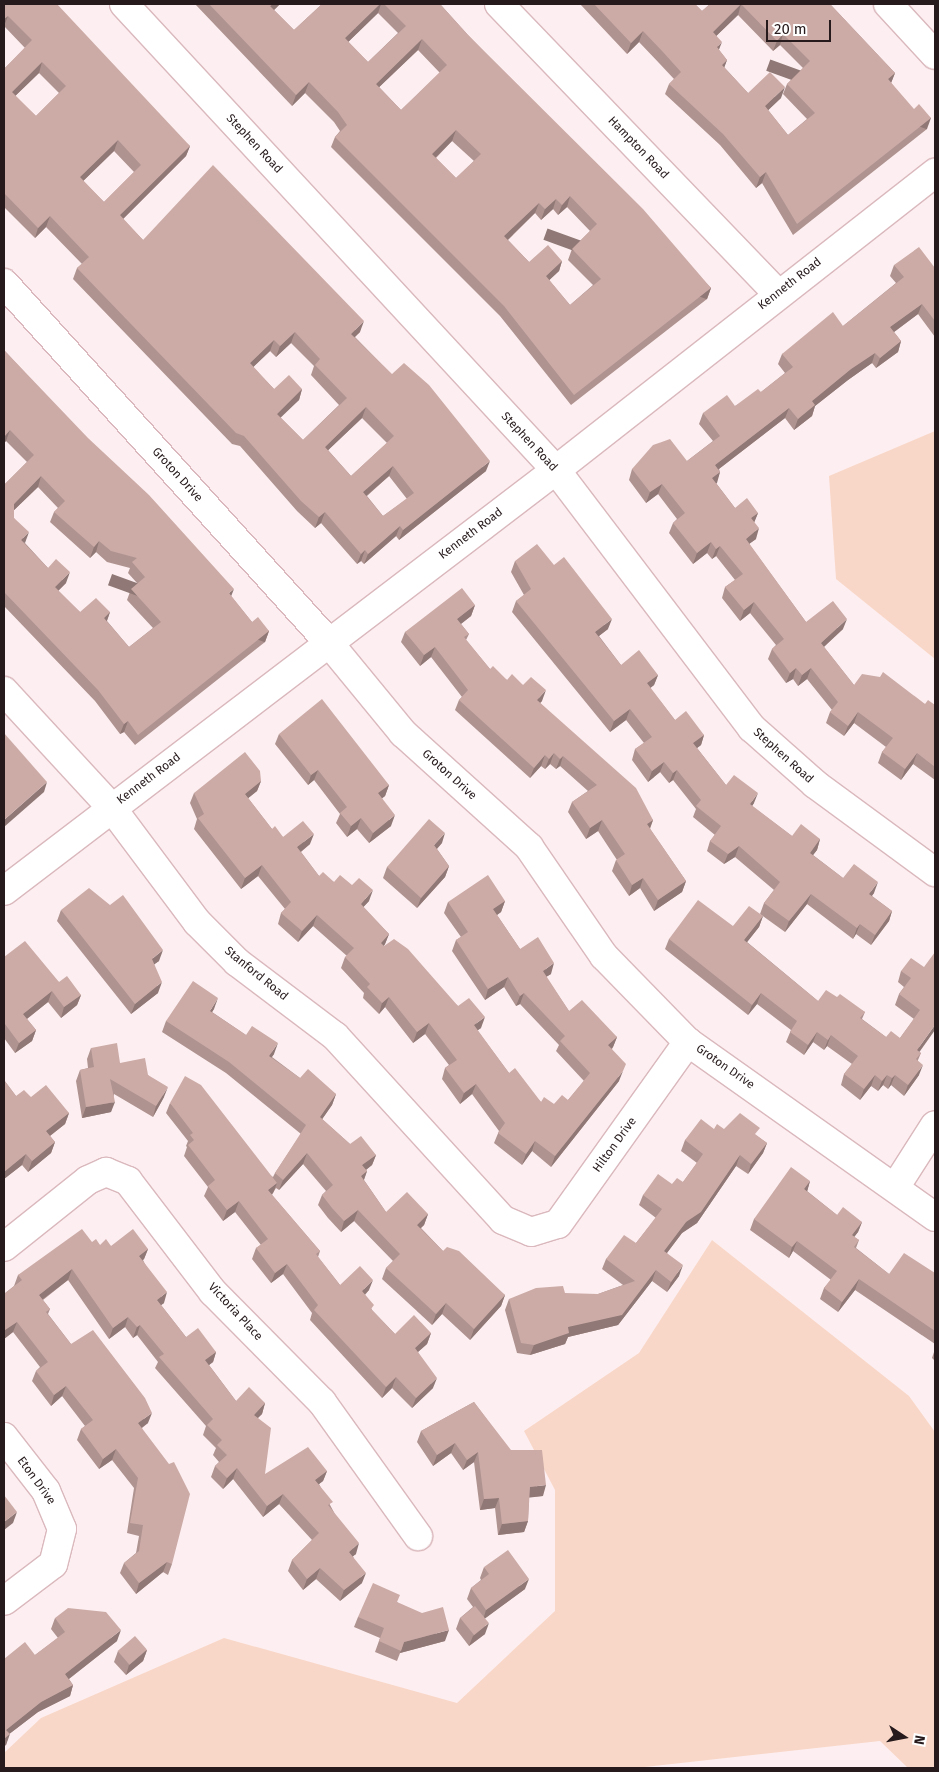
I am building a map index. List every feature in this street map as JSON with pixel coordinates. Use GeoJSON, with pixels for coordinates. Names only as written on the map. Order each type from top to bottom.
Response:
{"type":"FeatureCollection","features":[{"type":"Feature","properties":{"kind":"street","name":"Stephen Road"},"geometry":{"type":"LineString","coordinates":[[124,4],[556,470],[752,728],[815,784],[935,872]]}},
{"type":"Feature","properties":{"kind":"street","name":"Hampton Road"},"geometry":{"type":"LineString","coordinates":[[499,4],[777,293]]}},
{"type":"Feature","properties":{"kind":"street"},"geometry":{"type":"LineString","coordinates":[[888,4],[935,55]]}},
{"type":"Feature","properties":{"kind":"street","name":"Kenneth Road"},"geometry":{"type":"LineString","coordinates":[[4,891],[556,470],[777,293],[935,173]]}},
{"type":"Feature","properties":{"kind":"street","name":"Groton Drive"},"geometry":{"type":"LineString","coordinates":[[4,283],[329,642],[403,733],[529,847],[604,956],[688,1042],[896,1186],[935,1217]]}},
{"type":"Feature","properties":{"kind":"street","name":"Stanford Road"},"geometry":{"type":"LineString","coordinates":[[4,691],[111,808],[197,922],[237,962],[335,1036],[503,1220],[531,1232]]}},
{"type":"Feature","properties":{"kind":"street","name":"Hilton Drive"},"geometry":{"type":"LineString","coordinates":[[531,1232],[558,1224],[688,1042]]}},
{"type":"Feature","properties":{"kind":"street"},"geometry":{"type":"LineString","coordinates":[[896,1186],[935,1125]]}},
{"type":"Feature","properties":{"kind":"street","name":"Victoria Place"},"geometry":{"type":"LineString","coordinates":[[4,1247],[88,1180],[106,1172],[128,1181],[213,1292],[322,1402],[418,1536]]}},
{"type":"Feature","properties":{"kind":"street","name":"Eton Drive"},"geometry":{"type":"LineString","coordinates":[[4,1437],[46,1491],[62,1529],[53,1564],[4,1601]]}},
{"type":"Feature","properties":{"kind":"shaded area"},"geometry":{"type":"Polygon","coordinates":[[[935,431],[935,659],[836,579],[829,476],[935,431]]]}},
{"type":"Feature","properties":{"kind":"shaded area"},"geometry":{"type":"Polygon","coordinates":[[[712,1240],[909,1396],[935,1432],[935,1768],[908,1768],[880,1741],[636,1768],[4,1768],[4,1753],[41,1718],[224,1638],[457,1703],[555,1611],[555,1490],[524,1431],[639,1353],[712,1240]]]}},
{"type":"Feature","properties":{"kind":"building"},"geometry":{"type":"Polygon","coordinates":[[[4,4],[57,4],[190,146],[120,215],[143,240],[213,165],[364,321],[351,334],[392,374],[404,363],[429,385],[490,461],[403,530],[400,526],[368,554],[365,550],[361,554],[325,512],[319,517],[301,501],[244,436],[236,433],[77,268],[89,257],[50,216],[38,228],[4,193],[4,69],[32,40],[8,16],[4,19],[4,4]],[[42,62],[12,92],[36,116],[66,86],[42,62]],[[118,140],[80,177],[104,202],[141,165],[118,140]],[[295,332],[280,346],[274,340],[250,363],[274,389],[289,375],[302,389],[277,414],[303,440],[347,398],[315,365],[320,359],[295,332]],[[366,407],[325,447],[351,476],[394,436],[366,407]],[[393,466],[363,492],[383,516],[414,493],[393,466]]]}},
{"type":"Feature","properties":{"kind":"building"},"geometry":{"type":"Polygon","coordinates":[[[209,4],[273,4],[270,6],[294,30],[322,4],[380,4],[345,38],[368,62],[406,26],[384,4],[440,4],[468,35],[643,209],[711,288],[574,395],[504,306],[335,137],[347,125],[338,112],[309,82],[296,95],[209,4]],[[422,39],[376,84],[401,110],[447,65],[422,39]],[[456,130],[432,154],[456,178],[481,154],[456,130]],[[570,196],[562,205],[556,199],[545,209],[539,203],[504,236],[529,262],[548,245],[562,261],[546,276],[570,305],[601,279],[572,249],[597,224],[570,196]]]}},
{"type":"Feature","properties":{"kind":"building"},"geometry":{"type":"Polygon","coordinates":[[[594,4],[695,4],[702,11],[710,4],[741,4],[830,4],[895,73],[888,79],[914,109],[919,104],[931,118],[797,224],[766,172],[760,177],[723,134],[669,84],[681,72],[663,52],[643,31],[631,43],[594,4]],[[741,4],[713,32],[722,42],[717,47],[727,60],[722,65],[748,93],[770,72],[785,87],[765,106],[788,135],[815,113],[787,84],[810,61],[783,34],[777,41],[741,4]]]}},
{"type":"Feature","properties":{"kind":"building"},"geometry":{"type":"Polygon","coordinates":[[[919,247],[935,268],[935,321],[922,304],[890,327],[901,341],[880,358],[875,353],[851,369],[812,401],[815,405],[798,419],[789,408],[715,465],[720,472],[712,478],[735,508],[747,498],[758,513],[751,518],[759,528],[746,539],[806,622],[833,601],[847,619],[821,643],[854,685],[862,674],[880,677],[883,672],[925,704],[928,700],[935,705],[935,767],[917,753],[905,769],[882,752],[893,738],[858,712],[848,726],[830,712],[838,702],[811,668],[802,675],[796,668],[790,673],[772,649],[784,639],[754,602],[744,610],[725,587],[743,574],[720,546],[716,549],[711,542],[697,553],[673,523],[685,513],[662,484],[650,492],[632,469],[653,445],[670,439],[687,461],[720,436],[703,413],[727,395],[735,406],[758,389],[761,392],[793,367],[782,354],[833,312],[843,326],[904,277],[894,265],[919,247]]]}},
{"type":"Feature","properties":{"kind":"building"},"geometry":{"type":"Polygon","coordinates":[[[4,350],[88,438],[149,495],[234,589],[229,593],[252,622],[258,617],[269,631],[138,735],[128,721],[124,724],[98,690],[4,592],[4,485],[34,455],[10,430],[4,437],[4,350]],[[41,476],[14,504],[14,518],[29,532],[21,540],[48,568],[56,559],[70,572],[55,587],[80,612],[96,598],[110,612],[104,618],[129,647],[161,622],[131,589],[145,577],[132,562],[137,558],[111,551],[99,541],[94,547],[54,512],[65,501],[41,476]]]}},
{"type":"Feature","properties":{"kind":"building"},"geometry":{"type":"Polygon","coordinates":[[[537,544],[554,565],[564,557],[612,619],[595,632],[621,665],[639,650],[658,675],[647,683],[675,720],[686,711],[704,735],[693,743],[726,785],[734,775],[758,793],[750,804],[792,836],[801,824],[820,839],[810,853],[843,878],[854,864],[878,882],[869,894],[892,911],[875,935],[860,924],[857,928],[811,894],[789,921],[764,903],[780,882],[739,846],[728,854],[710,841],[721,826],[696,806],[701,800],[677,770],[673,773],[664,762],[652,771],[635,749],[652,737],[630,709],[614,721],[516,601],[531,589],[515,561],[537,544]]]}},
{"type":"Feature","properties":{"kind":"building"},"geometry":{"type":"Polygon","coordinates":[[[462,588],[475,605],[457,619],[469,634],[464,637],[490,669],[493,666],[507,680],[512,674],[523,685],[531,677],[546,690],[537,700],[636,788],[653,820],[647,824],[686,881],[658,900],[643,878],[632,885],[616,860],[625,854],[602,820],[590,828],[572,802],[597,785],[563,756],[560,759],[554,753],[549,759],[545,755],[534,768],[459,700],[468,690],[435,647],[424,655],[405,632],[462,588]]]}},
{"type":"Feature","properties":{"kind":"building"},"geometry":{"type":"Polygon","coordinates":[[[322,699],[389,785],[378,793],[395,815],[373,833],[361,818],[351,826],[340,813],[347,807],[318,770],[311,775],[279,734],[322,699]]]}},
{"type":"Feature","properties":{"kind":"building"},"geometry":{"type":"Polygon","coordinates":[[[4,733],[47,782],[4,820],[4,733]]]}},
{"type":"Feature","properties":{"kind":"building"},"geometry":{"type":"Polygon","coordinates":[[[245,752],[260,771],[261,781],[245,794],[272,829],[275,826],[283,837],[303,821],[314,834],[297,847],[319,876],[323,872],[334,882],[340,875],[352,885],[359,878],[373,890],[361,904],[389,934],[381,943],[384,946],[394,939],[408,949],[458,1006],[469,998],[485,1017],[474,1025],[509,1073],[515,1068],[541,1102],[544,1097],[554,1104],[562,1095],[568,1100],[590,1073],[560,1041],[565,1036],[524,993],[520,996],[508,977],[488,989],[456,940],[468,932],[448,902],[488,875],[505,901],[493,909],[520,949],[538,937],[554,963],[543,971],[569,1011],[582,1000],[617,1037],[608,1045],[626,1064],[623,1071],[555,1156],[535,1141],[526,1154],[498,1133],[505,1123],[476,1084],[464,1093],[445,1068],[457,1060],[429,1023],[417,1032],[389,997],[382,1003],[367,987],[370,984],[345,957],[354,948],[317,915],[302,931],[281,913],[291,902],[262,865],[245,878],[198,818],[204,814],[194,793],[245,752]]]}},
{"type":"Feature","properties":{"kind":"building"},"geometry":{"type":"Polygon","coordinates":[[[429,819],[445,833],[434,845],[449,866],[421,898],[387,867],[429,819]]]}},
{"type":"Feature","properties":{"kind":"building"},"geometry":{"type":"Polygon","coordinates":[[[89,888],[110,905],[123,895],[163,950],[152,959],[162,982],[135,1004],[61,910],[89,888]]]}},
{"type":"Feature","properties":{"kind":"building"},"geometry":{"type":"Polygon","coordinates":[[[698,900],[733,926],[749,906],[763,916],[744,940],[818,1001],[826,990],[837,997],[840,994],[865,1012],[860,1018],[886,1037],[891,1031],[900,1038],[920,1010],[899,994],[911,978],[901,971],[911,958],[924,967],[935,952],[935,1025],[917,1050],[921,1053],[916,1059],[923,1065],[908,1085],[895,1075],[892,1078],[887,1075],[882,1081],[875,1075],[864,1089],[844,1074],[858,1056],[831,1035],[828,1040],[817,1032],[808,1045],[790,1032],[797,1021],[761,993],[752,1005],[669,939],[698,900]]]}},
{"type":"Feature","properties":{"kind":"building"},"geometry":{"type":"Polygon","coordinates":[[[25,941],[59,982],[67,976],[81,995],[64,1007],[52,991],[23,1014],[36,1030],[19,1043],[4,1025],[4,957],[25,941]]]}},
{"type":"Feature","properties":{"kind":"building"},"geometry":{"type":"Polygon","coordinates":[[[193,981],[218,998],[210,1011],[246,1035],[252,1026],[278,1043],[269,1056],[300,1078],[308,1069],[336,1094],[320,1117],[350,1144],[361,1136],[376,1155],[362,1165],[367,1171],[361,1176],[386,1212],[407,1192],[428,1214],[417,1225],[443,1251],[447,1247],[459,1251],[505,1295],[474,1329],[446,1303],[436,1314],[386,1268],[400,1254],[358,1210],[344,1221],[332,1208],[322,1195],[333,1185],[307,1153],[283,1180],[275,1173],[306,1125],[229,1062],[166,1021],[193,981]]]}},
{"type":"Feature","properties":{"kind":"building"},"geometry":{"type":"Polygon","coordinates":[[[117,1043],[120,1063],[145,1058],[148,1075],[168,1087],[156,1106],[110,1079],[115,1102],[86,1107],[80,1070],[94,1067],[91,1048],[117,1043]]]}},
{"type":"Feature","properties":{"kind":"building"},"geometry":{"type":"Polygon","coordinates":[[[185,1076],[201,1085],[277,1183],[268,1190],[320,1251],[316,1254],[340,1285],[360,1266],[373,1280],[362,1291],[374,1305],[371,1309],[395,1334],[414,1315],[431,1333],[415,1348],[437,1378],[416,1398],[396,1377],[386,1387],[314,1310],[318,1305],[287,1264],[275,1273],[256,1248],[268,1239],[239,1201],[227,1210],[208,1186],[215,1180],[188,1145],[194,1140],[190,1135],[193,1133],[170,1103],[185,1076]]]}},
{"type":"Feature","properties":{"kind":"building"},"geometry":{"type":"Polygon","coordinates":[[[4,1080],[16,1096],[24,1090],[31,1097],[46,1085],[69,1113],[46,1131],[55,1142],[32,1161],[26,1154],[4,1172],[5,1131],[4,1080]]]}},
{"type":"Feature","properties":{"kind":"building"},"geometry":{"type":"Polygon","coordinates":[[[740,1113],[760,1128],[755,1134],[767,1143],[751,1164],[740,1155],[701,1212],[686,1222],[664,1251],[683,1265],[671,1282],[656,1270],[622,1315],[568,1327],[569,1333],[534,1345],[521,1343],[509,1299],[536,1288],[563,1286],[565,1293],[598,1294],[635,1281],[606,1259],[624,1235],[636,1243],[662,1209],[643,1195],[658,1174],[672,1184],[677,1178],[683,1182],[703,1154],[685,1140],[701,1119],[714,1129],[717,1124],[724,1129],[740,1113]]]}},
{"type":"Feature","properties":{"kind":"building"},"geometry":{"type":"Polygon","coordinates":[[[791,1167],[810,1181],[804,1189],[837,1215],[843,1207],[862,1222],[852,1235],[859,1240],[854,1247],[889,1274],[904,1253],[935,1273],[935,1331],[859,1279],[842,1302],[824,1288],[837,1271],[797,1241],[792,1247],[754,1219],[791,1167]]]}},
{"type":"Feature","properties":{"kind":"building"},"geometry":{"type":"Polygon","coordinates":[[[82,1229],[92,1242],[96,1239],[100,1245],[106,1239],[111,1246],[133,1229],[148,1249],[139,1256],[167,1292],[157,1300],[186,1337],[198,1328],[216,1352],[205,1360],[236,1401],[249,1387],[265,1403],[254,1415],[271,1428],[265,1474],[308,1447],[327,1471],[315,1480],[333,1502],[328,1505],[359,1543],[349,1552],[366,1573],[344,1590],[320,1568],[307,1579],[292,1560],[319,1533],[283,1494],[267,1506],[237,1468],[227,1478],[215,1466],[227,1455],[217,1445],[222,1440],[207,1425],[213,1419],[159,1357],[164,1354],[140,1325],[137,1327],[128,1317],[113,1328],[72,1269],[39,1295],[50,1309],[46,1312],[71,1344],[93,1330],[145,1398],[152,1413],[138,1423],[169,1464],[174,1462],[190,1494],[172,1564],[167,1562],[139,1583],[124,1563],[139,1551],[143,1525],[130,1523],[138,1478],[116,1449],[103,1459],[81,1429],[93,1420],[66,1386],[54,1395],[36,1371],[48,1362],[17,1322],[5,1330],[4,1328],[4,1294],[22,1280],[18,1275],[82,1229]]]}},
{"type":"Feature","properties":{"kind":"building"},"geometry":{"type":"Polygon","coordinates":[[[474,1402],[511,1450],[542,1450],[546,1485],[530,1487],[528,1521],[502,1524],[499,1498],[484,1499],[478,1452],[467,1460],[455,1443],[437,1455],[421,1431],[474,1402]]]}},
{"type":"Feature","properties":{"kind":"building"},"geometry":{"type":"Polygon","coordinates":[[[4,1495],[17,1512],[4,1522],[4,1495]]]}},
{"type":"Feature","properties":{"kind":"building"},"geometry":{"type":"Polygon","coordinates":[[[508,1550],[529,1579],[486,1610],[471,1588],[489,1574],[484,1567],[508,1550]]]}},
{"type":"Feature","properties":{"kind":"building"},"geometry":{"type":"Polygon","coordinates":[[[373,1583],[400,1595],[397,1602],[422,1613],[443,1607],[449,1630],[404,1642],[401,1651],[379,1641],[384,1628],[358,1617],[373,1583]]]}},
{"type":"Feature","properties":{"kind":"building"},"geometry":{"type":"Polygon","coordinates":[[[475,1606],[489,1623],[474,1635],[460,1618],[475,1606]]]}},
{"type":"Feature","properties":{"kind":"building"},"geometry":{"type":"Polygon","coordinates":[[[68,1608],[106,1612],[121,1630],[65,1674],[73,1685],[41,1702],[6,1730],[10,1734],[4,1739],[4,1659],[25,1642],[35,1655],[65,1632],[55,1618],[68,1608]]]}},
{"type":"Feature","properties":{"kind":"building"},"geometry":{"type":"Polygon","coordinates":[[[135,1636],[147,1650],[129,1665],[118,1651],[135,1636]]]}}]}
